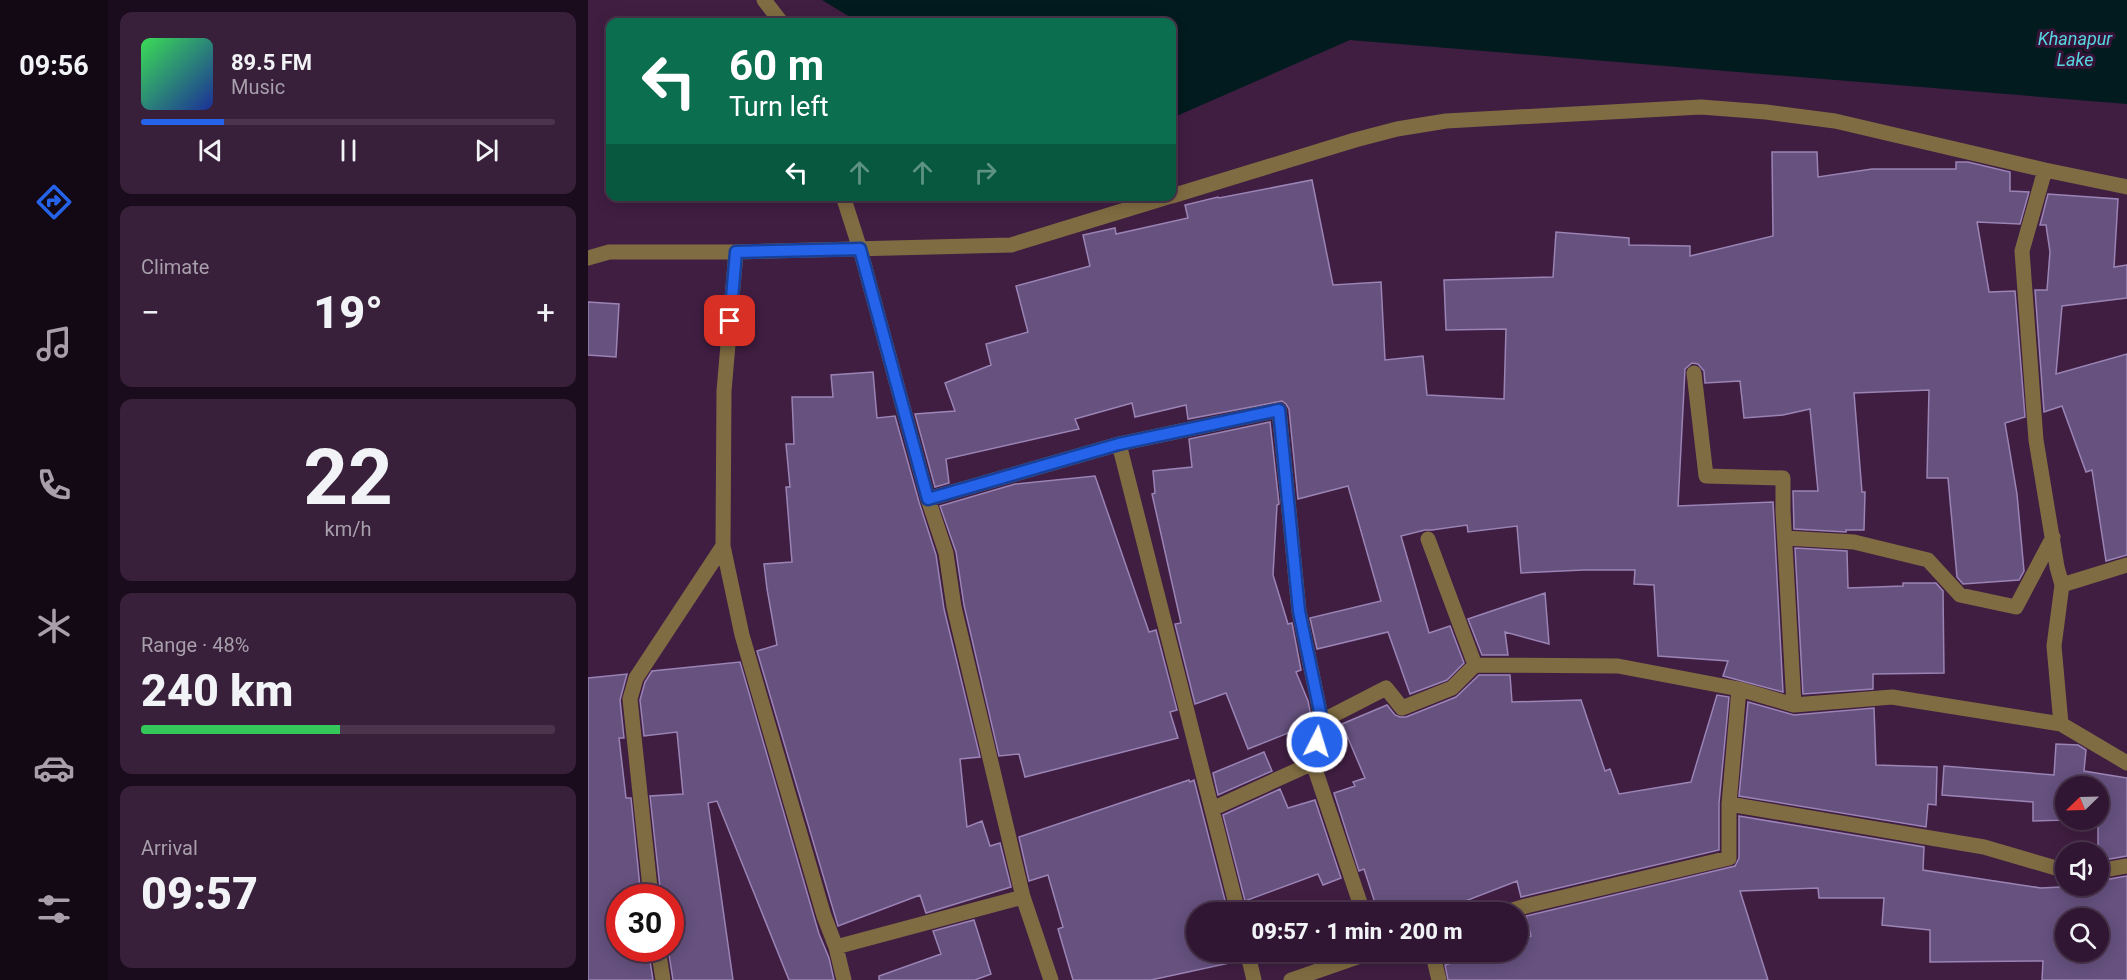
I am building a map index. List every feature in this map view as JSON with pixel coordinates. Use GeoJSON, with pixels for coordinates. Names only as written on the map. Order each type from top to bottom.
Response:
{"type":"FeatureCollection","features":[{"type":"Feature","properties":{"kind":"street"},"geometry":{"type":"LineString","coordinates":[[764,0],[778,18]]}},
{"type":"Feature","properties":{"kind":"street"},"geometry":{"type":"LineString","coordinates":[[1176,194],[1397,129],[1446,121],[1701,107],[1835,121],[2127,187]]}},
{"type":"Feature","properties":{"kind":"street"},"geometry":{"type":"LineString","coordinates":[[2045,170],[2022,251],[2036,440],[2062,585],[2054,646],[2061,724]]}},
{"type":"Feature","properties":{"kind":"street"},"geometry":{"type":"LineString","coordinates":[[845,201],[860,249],[928,499],[946,553],[954,607],[1023,897],[1051,980]]}},
{"type":"Feature","properties":{"kind":"street"},"geometry":{"type":"LineString","coordinates":[[588,258],[609,252],[736,252],[1011,245],[1155,201]]}},
{"type":"Feature","properties":{"kind":"street"},"geometry":{"type":"LineString","coordinates":[[736,252],[724,391],[723,546],[742,635],[844,980]]}},
{"type":"Feature","properties":{"kind":"street"},"geometry":{"type":"LineString","coordinates":[[1694,373],[1706,476],[1783,478],[1794,705]]}},
{"type":"Feature","properties":{"kind":"street"},"geometry":{"type":"LineString","coordinates":[[928,499],[1119,444],[1279,410],[1299,611],[1322,721],[1313,763],[1360,902]]}},
{"type":"Feature","properties":{"kind":"street"},"geometry":{"type":"LineString","coordinates":[[1119,444],[1235,902]]}},
{"type":"Feature","properties":{"kind":"street"},"geometry":{"type":"LineString","coordinates":[[1785,538],[1854,542],[1928,560],[1960,595],[2016,607],[2053,537]]}},
{"type":"Feature","properties":{"kind":"street"},"geometry":{"type":"LineString","coordinates":[[1428,539],[1475,665]]}},
{"type":"Feature","properties":{"kind":"street"},"geometry":{"type":"LineString","coordinates":[[650,884],[630,699],[636,678],[723,546]]}},
{"type":"Feature","properties":{"kind":"street"},"geometry":{"type":"LineString","coordinates":[[2062,585],[2127,565]]}},
{"type":"Feature","properties":{"kind":"street"},"geometry":{"type":"LineString","coordinates":[[1322,721],[1386,688],[1402,708],[1452,688],[1475,665],[1618,666],[1739,689],[1794,705],[1892,697],[2061,724],[2127,764]]}},
{"type":"Feature","properties":{"kind":"street"},"geometry":{"type":"LineString","coordinates":[[1528,906],[1729,858],[1729,804],[1739,689]]}},
{"type":"Feature","properties":{"kind":"street"},"geometry":{"type":"LineString","coordinates":[[1212,809],[1313,763]]}},
{"type":"Feature","properties":{"kind":"street"},"geometry":{"type":"LineString","coordinates":[[1729,804],[1984,847],[2055,868]]}},
{"type":"Feature","properties":{"kind":"street"},"geometry":{"type":"LineString","coordinates":[[2109,869],[2127,866]]}},
{"type":"Feature","properties":{"kind":"street"},"geometry":{"type":"LineString","coordinates":[[836,947],[1023,897]]}},
{"type":"Feature","properties":{"kind":"street"},"geometry":{"type":"LineString","coordinates":[[660,962],[663,980]]}},
{"type":"Feature","properties":{"kind":"street"},"geometry":{"type":"LineString","coordinates":[[1250,962],[1254,980]]}},
{"type":"Feature","properties":{"kind":"street"},"geometry":{"type":"LineString","coordinates":[[1291,980],[1343,962]]}},
{"type":"Feature","properties":{"kind":"street"},"geometry":{"type":"LineString","coordinates":[[1435,962],[1439,980]]}},
{"type":"Feature","properties":{"kind":"water","name":"Khanapur Lake"},"geometry":{"type":"Polygon","coordinates":[[[822,0],[2127,0],[2127,104],[1350,40],[1176,116],[1176,18],[850,17],[822,0]]]}},
{"type":"Feature","properties":{"kind":"building"},"geometry":{"type":"Polygon","coordinates":[[[1772,152],[1817,152],[1818,177],[1872,169],[1956,169],[1956,162],[1968,162],[2010,172],[2010,191],[2029,192],[2020,224],[1977,222],[1989,292],[2015,291],[2025,417],[2005,423],[2017,494],[2024,571],[2019,580],[1963,584],[1957,577],[1948,478],[1927,478],[1929,390],[1854,393],[1862,492],[1865,492],[1864,530],[1846,530],[1846,532],[1794,529],[1793,491],[1818,491],[1810,409],[1783,415],[1744,418],[1740,381],[1705,383],[1704,371],[1698,364],[1692,363],[1685,369],[1678,506],[1773,502],[1783,692],[1723,676],[1728,661],[1658,656],[1654,585],[1634,584],[1635,570],[1521,573],[1517,526],[1468,532],[1467,525],[1425,530],[1401,536],[1429,633],[1450,626],[1464,663],[1447,680],[1410,694],[1388,632],[1317,649],[1310,618],[1381,601],[1348,486],[1298,499],[1289,409],[1282,401],[1188,419],[1186,405],[1135,417],[1132,403],[1075,419],[1079,429],[946,459],[949,483],[935,487],[915,414],[955,411],[945,383],[991,365],[986,344],[1028,332],[1016,286],[1090,266],[1083,235],[1115,228],[1116,234],[1188,218],[1185,205],[1312,180],[1333,285],[1381,282],[1385,360],[1423,356],[1427,395],[1504,399],[1506,329],[1446,330],[1444,280],[1553,277],[1556,232],[1629,238],[1629,245],[1690,246],[1690,256],[1773,236],[1772,152]]]}},
{"type":"Feature","properties":{"kind":"building"},"geometry":{"type":"Polygon","coordinates":[[[2048,194],[2118,199],[2114,267],[2127,265],[2127,298],[2062,306],[2056,374],[2127,354],[2127,555],[2106,561],[2092,470],[2086,472],[2062,406],[2044,412],[2035,290],[2047,290],[2050,252],[2046,225],[2040,225],[2048,194]]]}},
{"type":"Feature","properties":{"kind":"building"},"geometry":{"type":"Polygon","coordinates":[[[588,302],[619,304],[616,357],[588,355],[588,302]]]}},
{"type":"Feature","properties":{"kind":"building"},"geometry":{"type":"Polygon","coordinates":[[[873,372],[877,418],[895,416],[936,555],[944,609],[980,757],[960,759],[967,827],[982,821],[990,846],[1000,843],[1011,887],[926,913],[920,895],[838,926],[757,651],[777,645],[764,564],[792,562],[786,487],[790,487],[786,444],[794,444],[792,397],[833,397],[831,375],[873,372]]]}},
{"type":"Feature","properties":{"kind":"building"},"geometry":{"type":"Polygon","coordinates":[[[1270,422],[1279,504],[1277,505],[1273,575],[1288,624],[1292,623],[1301,670],[1296,672],[1308,701],[1312,721],[1311,724],[1248,749],[1226,693],[1195,704],[1175,624],[1181,623],[1152,494],[1155,493],[1153,471],[1192,467],[1189,439],[1270,422]]]}},
{"type":"Feature","properties":{"kind":"building"},"geometry":{"type":"Polygon","coordinates":[[[1095,476],[1149,632],[1156,630],[1177,710],[1170,712],[1178,738],[1025,777],[1019,754],[999,756],[964,605],[956,552],[940,506],[1015,484],[1095,476]]]}},
{"type":"Feature","properties":{"kind":"building"},"geometry":{"type":"Polygon","coordinates":[[[1795,548],[1847,551],[1848,588],[1903,586],[1903,583],[1936,583],[1943,591],[1944,673],[1873,674],[1873,689],[1803,694],[1795,548]]]}},
{"type":"Feature","properties":{"kind":"building"},"geometry":{"type":"Polygon","coordinates":[[[1545,593],[1549,644],[1505,632],[1508,655],[1482,655],[1468,619],[1545,593]]]}},
{"type":"Feature","properties":{"kind":"building"},"geometry":{"type":"Polygon","coordinates":[[[740,662],[834,980],[789,980],[717,801],[708,803],[733,980],[673,980],[670,962],[684,962],[684,884],[660,884],[650,796],[683,794],[677,732],[644,736],[640,700],[645,682],[652,671],[740,662]]]}},
{"type":"Feature","properties":{"kind":"building"},"geometry":{"type":"Polygon","coordinates":[[[627,674],[620,700],[624,738],[619,738],[626,798],[631,798],[640,884],[606,884],[606,962],[650,962],[653,980],[588,980],[588,678],[627,674]]]}},
{"type":"Feature","properties":{"kind":"building"},"geometry":{"type":"Polygon","coordinates":[[[1479,675],[1510,675],[1512,702],[1581,700],[1605,771],[1610,769],[1619,794],[1691,782],[1717,695],[1729,697],[1719,803],[1719,850],[1521,897],[1517,881],[1463,902],[1375,902],[1364,869],[1359,871],[1334,793],[1355,786],[1353,782],[1365,778],[1342,724],[1387,705],[1395,715],[1406,717],[1456,697],[1479,675]]]}},
{"type":"Feature","properties":{"kind":"building"},"geometry":{"type":"Polygon","coordinates":[[[1748,702],[1794,715],[1874,708],[1876,765],[1937,767],[1936,805],[1928,804],[1926,827],[1739,796],[1748,702]]]}},
{"type":"Feature","properties":{"kind":"building"},"geometry":{"type":"Polygon","coordinates":[[[2056,744],[2078,745],[2086,750],[2084,771],[2127,778],[2127,856],[2109,859],[2109,842],[2098,842],[2098,830],[2109,830],[2109,776],[2055,776],[2055,820],[2033,821],[2033,802],[1942,795],[1944,766],[2054,775],[2056,744]]]}},
{"type":"Feature","properties":{"kind":"building"},"geometry":{"type":"Polygon","coordinates":[[[1264,752],[1272,771],[1218,795],[1213,773],[1264,752]]]}},
{"type":"Feature","properties":{"kind":"building"},"geometry":{"type":"Polygon","coordinates":[[[1194,780],[1225,902],[1186,902],[1186,962],[1234,962],[1151,980],[1073,980],[1058,929],[1063,927],[1048,875],[1029,881],[1019,837],[1194,780]]]}},
{"type":"Feature","properties":{"kind":"building"},"geometry":{"type":"Polygon","coordinates":[[[1280,789],[1288,808],[1315,800],[1341,878],[1323,885],[1318,874],[1245,901],[1223,815],[1280,789]]]}},
{"type":"Feature","properties":{"kind":"building"},"geometry":{"type":"Polygon","coordinates":[[[1739,816],[1924,847],[1923,870],[2041,888],[2055,887],[2055,896],[2109,896],[2109,879],[2127,876],[2127,980],[2042,980],[2043,961],[1930,962],[1930,930],[1882,925],[1884,898],[1819,898],[1818,888],[1740,891],[1768,980],[1448,980],[1445,965],[1454,962],[1528,962],[1528,937],[1531,936],[1528,916],[1735,866],[1739,858],[1739,816]]]}},
{"type":"Feature","properties":{"kind":"building"},"geometry":{"type":"Polygon","coordinates":[[[974,920],[991,974],[975,980],[879,980],[879,976],[941,954],[933,931],[974,920]]]}},
{"type":"Feature","properties":{"kind":"route"},"geometry":{"type":"LineString","coordinates":[[730,321],[736,252],[860,249],[928,499],[1119,444],[1279,410],[1299,611],[1322,721],[1317,742]]}}]}
